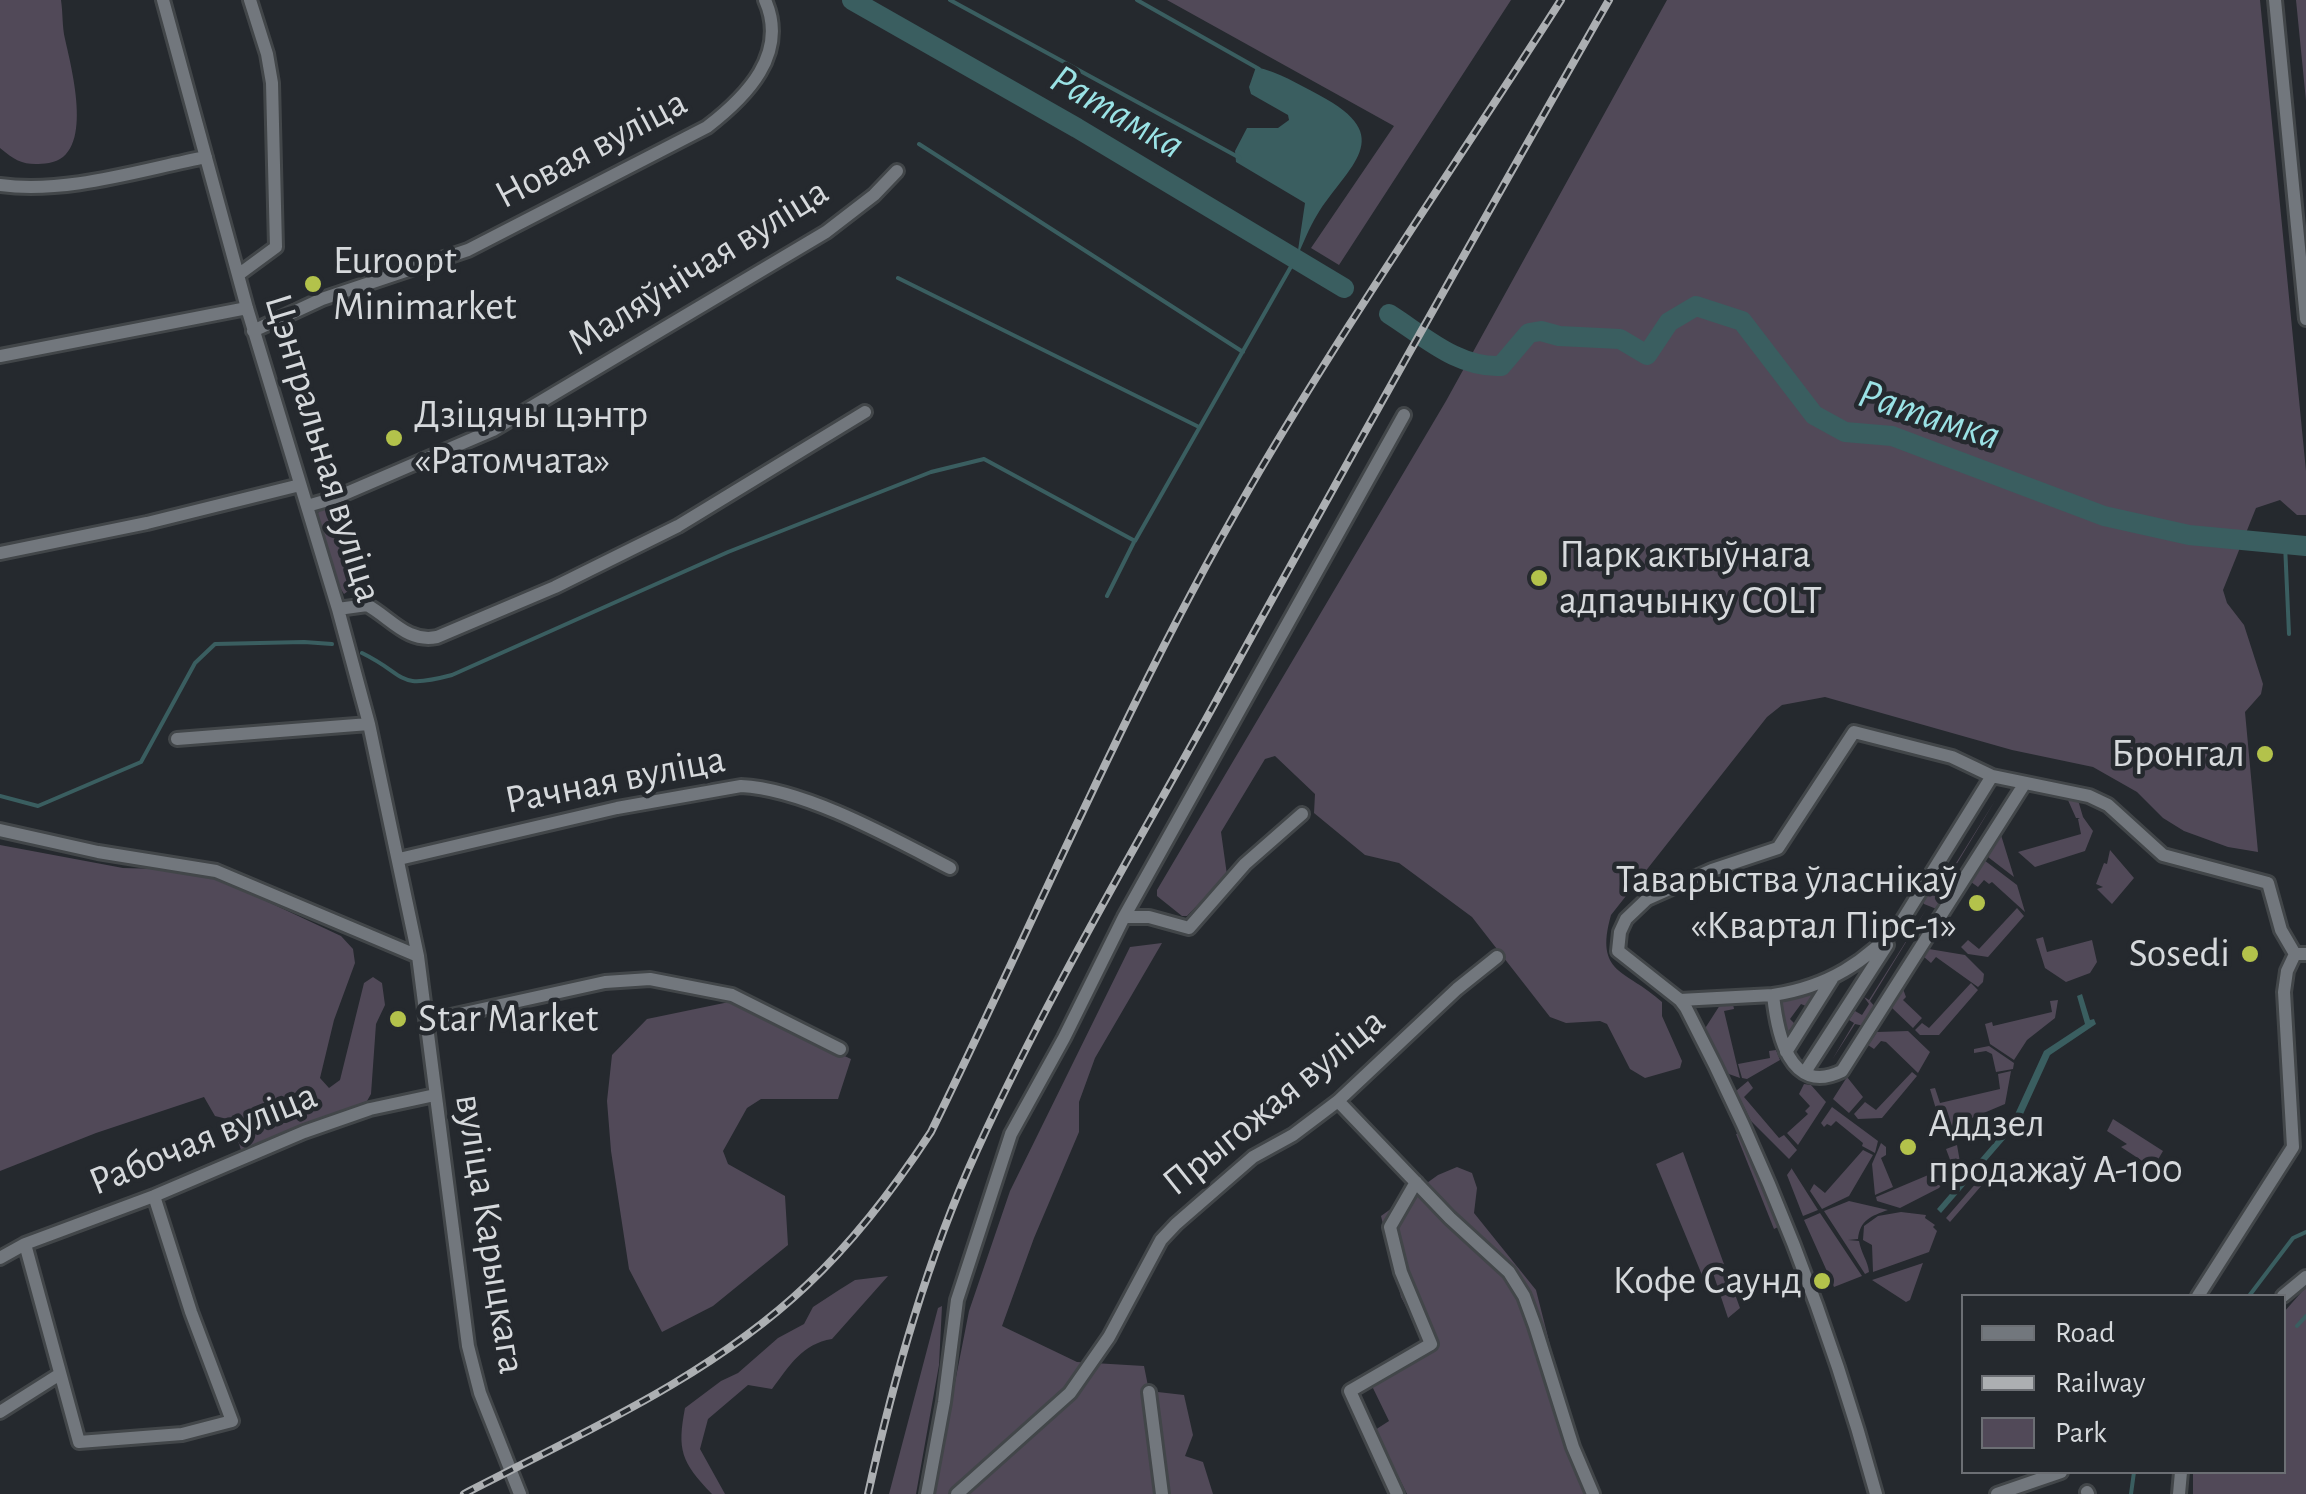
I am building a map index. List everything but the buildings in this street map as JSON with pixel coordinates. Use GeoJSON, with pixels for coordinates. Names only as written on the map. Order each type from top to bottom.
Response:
{"type":"FeatureCollection","features":[{"type":"Feature","properties":{"kind":"street","name":"Цэнтральная вуліца"},"geometry":{"type":"LineString","coordinates":[[163,0],[253,331],[338,609],[399,859]]}},
{"type":"Feature","properties":{"kind":"street"},"geometry":{"type":"LineString","coordinates":[[238,274],[276,247],[272,83],[250,0]]}},
{"type":"Feature","properties":{"kind":"street","name":"Новая вуліца"},"geometry":{"type":"LineString","coordinates":[[253,331],[322,298],[468,250],[707,127],[736,105],[762,72],[770,51],[770,10],[765,0]]}},
{"type":"Feature","properties":{"kind":"street"},"geometry":{"type":"LineString","coordinates":[[2275,0],[2306,318]]}},
{"type":"Feature","properties":{"kind":"street"},"geometry":{"type":"LineString","coordinates":[[0,186],[67,184],[206,157]]}},
{"type":"Feature","properties":{"kind":"street","name":"Маляўнічая вуліца"},"geometry":{"type":"LineString","coordinates":[[307,506],[335,498],[493,430],[826,232],[874,196],[897,170]]}},
{"type":"Feature","properties":{"kind":"street"},"geometry":{"type":"LineString","coordinates":[[0,356],[247,308]]}},
{"type":"Feature","properties":{"kind":"street"},"geometry":{"type":"LineString","coordinates":[[338,609],[367,605],[408,635],[438,637],[555,587],[678,526],[865,412]]}},
{"type":"Feature","properties":{"kind":"street"},"geometry":{"type":"LineString","coordinates":[[927,1494],[944,1402],[956,1300],[1011,1134],[1124,917],[1404,415]]}},
{"type":"Feature","properties":{"kind":"street"},"geometry":{"type":"LineString","coordinates":[[0,554],[147,523],[300,484]]}},
{"type":"Feature","properties":{"kind":"street"},"geometry":{"type":"LineString","coordinates":[[177,739],[369,724]]}},
{"type":"Feature","properties":{"kind":"street"},"geometry":{"type":"LineString","coordinates":[[1876,1494],[1818,1303],[1770,1183],[1716,1067],[1680,1000],[1618,951],[1626,919],[1647,900],[1702,874],[1778,848],[1854,732],[1952,758],[1992,776],[2089,796],[2108,805],[2163,856],[2268,883],[2282,930],[2301,954],[2287,971],[2284,992],[2293,1147],[2199,1294]]}},
{"type":"Feature","properties":{"kind":"street"},"geometry":{"type":"LineString","coordinates":[[1805,1072],[1992,776]]}},
{"type":"Feature","properties":{"kind":"street"},"geometry":{"type":"LineString","coordinates":[[1774,995],[1786,1052],[1805,1072],[1820,1077],[1842,1071],[2025,783]]}},
{"type":"Feature","properties":{"kind":"street","name":"Рачная вуліца"},"geometry":{"type":"LineString","coordinates":[[399,859],[616,808],[740,786],[760,787],[822,807],[950,868]]}},
{"type":"Feature","properties":{"kind":"street"},"geometry":{"type":"LineString","coordinates":[[1124,917],[1149,917],[1189,928],[1245,864],[1302,814]]}},
{"type":"Feature","properties":{"kind":"street"},"geometry":{"type":"LineString","coordinates":[[0,830],[98,852],[216,871],[418,956]]}},
{"type":"Feature","properties":{"kind":"street","name":"вуліца Карыцкага"},"geometry":{"type":"LineString","coordinates":[[399,859],[428,1021],[468,1346],[480,1393],[520,1494]]}},
{"type":"Feature","properties":{"kind":"street"},"geometry":{"type":"LineString","coordinates":[[1680,1000],[1774,995],[1815,986],[1862,962],[1902,922]]}},
{"type":"Feature","properties":{"kind":"street","name":"Прыгожая вуліца"},"geometry":{"type":"LineString","coordinates":[[957,1494],[1070,1393],[1109,1337],[1161,1240],[1176,1224],[1253,1157],[1293,1136],[1338,1100],[1457,988],[1497,957]]}},
{"type":"Feature","properties":{"kind":"street"},"geometry":{"type":"LineString","coordinates":[[1786,1052],[1834,977]]}},
{"type":"Feature","properties":{"kind":"street"},"geometry":{"type":"LineString","coordinates":[[428,1021],[605,982],[650,980],[732,996],[840,1049]]}},
{"type":"Feature","properties":{"kind":"street","name":"Рабочая вуліца"},"geometry":{"type":"LineString","coordinates":[[0,1258],[25,1244],[154,1196],[304,1132],[370,1109],[435,1095]]}},
{"type":"Feature","properties":{"kind":"street"},"geometry":{"type":"LineString","coordinates":[[1338,1100],[1450,1218],[1492,1253],[1524,1296],[1573,1446],[1593,1494]]}},
{"type":"Feature","properties":{"kind":"street"},"geometry":{"type":"LineString","coordinates":[[1397,1494],[1350,1391],[1431,1344],[1401,1272],[1390,1227],[1416,1182]]}},
{"type":"Feature","properties":{"kind":"street"},"geometry":{"type":"LineString","coordinates":[[25,1244],[78,1442],[182,1434],[232,1421],[191,1312],[154,1196]]}},
{"type":"Feature","properties":{"kind":"street"},"geometry":{"type":"LineString","coordinates":[[2285,1294],[2306,1277]]}},
{"type":"Feature","properties":{"kind":"street"},"geometry":{"type":"LineString","coordinates":[[0,1412],[60,1374]]}},
{"type":"Feature","properties":{"kind":"street"},"geometry":{"type":"LineString","coordinates":[[1149,1392],[1162,1494]]}},
{"type":"Feature","properties":{"kind":"street"},"geometry":{"type":"LineString","coordinates":[[1997,1494],[2054,1474]]}},
{"type":"Feature","properties":{"kind":"green space"},"geometry":{"type":"Polygon","coordinates":[[[0,0],[61,0],[75,90],[76,129],[72,145],[63,157],[49,163],[23,162],[0,148],[0,0]]]}},
{"type":"Feature","properties":{"kind":"green space"},"geometry":{"type":"Polygon","coordinates":[[[1167,0],[1511,0],[1339,265],[1311,248],[1394,126],[1167,0]]]}},
{"type":"Feature","properties":{"kind":"green space"},"geometry":{"type":"Polygon","coordinates":[[[1667,0],[2260,0],[2306,471],[2306,515],[2297,515],[2280,500],[2256,508],[2223,590],[2227,603],[2244,625],[2263,684],[2261,694],[2245,712],[2258,852],[2228,847],[2184,831],[2163,818],[2137,792],[2093,767],[2012,750],[1825,697],[1782,705],[1767,717],[1611,915],[1607,935],[1610,960],[1662,1002],[1662,1016],[1682,1061],[1680,1068],[1645,1078],[1630,1069],[1607,1024],[1566,1023],[1550,1017],[1472,917],[1399,863],[1365,855],[1314,813],[1315,794],[1275,756],[1265,759],[1221,832],[1227,875],[1187,916],[1157,896],[1157,890],[1446,401],[1667,0]]]}},
{"type":"Feature","properties":{"kind":"green space"},"geometry":{"type":"Polygon","coordinates":[[[2296,0],[2306,0],[2306,101],[2296,0]]]}},
{"type":"Feature","properties":{"kind":"green space"},"geometry":{"type":"Polygon","coordinates":[[[336,505],[353,537],[358,564],[352,586],[344,594],[317,518],[319,509],[336,505]]]}},
{"type":"Feature","properties":{"kind":"green space"},"geometry":{"type":"Polygon","coordinates":[[[2067,798],[2078,800],[2093,831],[2085,851],[2035,867],[2018,852],[2081,834],[2080,818],[2076,818],[2067,798]]]}},
{"type":"Feature","properties":{"kind":"green space"},"geometry":{"type":"Polygon","coordinates":[[[1996,799],[1944,885],[1949,893],[1939,910],[1924,904],[1922,901],[1934,882],[1943,884],[1996,799]]]}},
{"type":"Feature","properties":{"kind":"green space"},"geometry":{"type":"Polygon","coordinates":[[[2001,835],[2014,877],[1988,857],[2001,835]]]}},
{"type":"Feature","properties":{"kind":"green space"},"geometry":{"type":"Polygon","coordinates":[[[0,845],[123,868],[217,878],[341,936],[353,949],[355,963],[334,1020],[320,1078],[329,1088],[340,1080],[364,983],[373,977],[382,983],[385,1005],[376,1024],[371,1094],[367,1101],[241,1150],[231,1120],[215,1116],[204,1097],[0,1171],[0,845]]]}},
{"type":"Feature","properties":{"kind":"green space"},"geometry":{"type":"Polygon","coordinates":[[[2110,850],[2134,878],[2112,904],[2097,889],[2103,887],[2096,884],[2110,850]]]}},
{"type":"Feature","properties":{"kind":"green space"},"geometry":{"type":"Polygon","coordinates":[[[1984,860],[2017,885],[2025,912],[1992,882],[1984,880],[1978,887],[1971,882],[1984,860]]]}},
{"type":"Feature","properties":{"kind":"green space"},"geometry":{"type":"Polygon","coordinates":[[[1927,908],[1870,1001],[1876,1008],[1864,1026],[1855,1024],[1832,1060],[1854,1023],[1849,1020],[1855,1011],[1862,1015],[1869,1004],[1864,997],[1869,1000],[1927,908]]]}},
{"type":"Feature","properties":{"kind":"green space"},"geometry":{"type":"Polygon","coordinates":[[[2017,908],[2024,916],[1988,957],[1968,954],[1961,947],[1968,940],[1979,949],[2017,908]]]}},
{"type":"Feature","properties":{"kind":"green space"},"geometry":{"type":"Polygon","coordinates":[[[2043,937],[2047,952],[2092,940],[2097,962],[2090,973],[2066,982],[2045,968],[2036,939],[2043,937]]]}},
{"type":"Feature","properties":{"kind":"green space"},"geometry":{"type":"Polygon","coordinates":[[[1162,943],[1095,1058],[1079,1102],[1079,1132],[1002,1326],[1077,1362],[1144,1366],[1149,1391],[1184,1395],[1193,1435],[1185,1456],[1203,1462],[1213,1494],[933,1494],[969,1311],[1010,1191],[1130,947],[1162,943]]]}},
{"type":"Feature","properties":{"kind":"green space"},"geometry":{"type":"Polygon","coordinates":[[[1929,949],[1965,955],[1984,974],[1983,982],[1978,987],[1936,957],[1931,963],[1924,957],[1929,949]]]}},
{"type":"Feature","properties":{"kind":"green space"},"geometry":{"type":"Polygon","coordinates":[[[1971,983],[1978,990],[1939,1035],[1920,1035],[1915,1030],[1922,1023],[1929,1028],[1971,983]]]}},
{"type":"Feature","properties":{"kind":"green space"},"geometry":{"type":"Polygon","coordinates":[[[1903,989],[1903,1000],[1922,1018],[1913,1028],[1891,1007],[1903,989]]]}},
{"type":"Feature","properties":{"kind":"green space"},"geometry":{"type":"Polygon","coordinates":[[[1812,995],[1808,1007],[1801,1004],[1790,1019],[1795,1024],[1786,1034],[1779,1005],[1786,998],[1812,995]]]}},
{"type":"Feature","properties":{"kind":"green space"},"geometry":{"type":"Polygon","coordinates":[[[2058,1000],[2055,1018],[2027,1040],[2014,1060],[1990,1044],[1985,1024],[1992,1022],[1993,1026],[2052,1012],[2050,1001],[2058,1000]]]}},
{"type":"Feature","properties":{"kind":"green space"},"geometry":{"type":"Polygon","coordinates":[[[729,1002],[851,1059],[838,1099],[761,1099],[747,1108],[723,1151],[728,1164],[785,1196],[788,1245],[713,1306],[662,1332],[629,1269],[607,1101],[612,1055],[647,1019],[729,1002]]]}},
{"type":"Feature","properties":{"kind":"green space"},"geometry":{"type":"Polygon","coordinates":[[[1733,1004],[1734,1009],[1724,1011],[1740,1078],[1726,1073],[1704,1030],[1720,1005],[1733,1004]]]}},
{"type":"Feature","properties":{"kind":"green space"},"geometry":{"type":"Polygon","coordinates":[[[1908,1031],[1930,1052],[1918,1073],[1886,1042],[1881,1041],[1874,1049],[1868,1045],[1877,1032],[1908,1031]]]}},
{"type":"Feature","properties":{"kind":"green space"},"geometry":{"type":"Polygon","coordinates":[[[1989,1046],[2014,1063],[2013,1069],[1996,1072],[1992,1054],[1974,1053],[1974,1049],[1989,1046]]]}},
{"type":"Feature","properties":{"kind":"green space"},"geometry":{"type":"Polygon","coordinates":[[[1776,1050],[1780,1060],[1747,1079],[1742,1078],[1738,1064],[1770,1058],[1769,1051],[1776,1050]]]}},
{"type":"Feature","properties":{"kind":"green space"},"geometry":{"type":"Polygon","coordinates":[[[2011,1071],[2005,1104],[1960,1123],[1954,1133],[1941,1126],[1930,1089],[1935,1088],[1940,1103],[2000,1089],[1998,1074],[2011,1071]]]}},
{"type":"Feature","properties":{"kind":"green space"},"geometry":{"type":"Polygon","coordinates":[[[1912,1072],[1917,1076],[1882,1118],[1858,1119],[1854,1114],[1865,1102],[1876,1110],[1912,1072]]]}},
{"type":"Feature","properties":{"kind":"green space"},"geometry":{"type":"Polygon","coordinates":[[[1847,1077],[1863,1097],[1849,1113],[1833,1099],[1847,1077]]]}},
{"type":"Feature","properties":{"kind":"green space"},"geometry":{"type":"Polygon","coordinates":[[[1748,1081],[1753,1088],[1744,1097],[1779,1138],[1784,1135],[1797,1150],[1789,1159],[1751,1121],[1736,1091],[1748,1081]]]}},
{"type":"Feature","properties":{"kind":"green space"},"geometry":{"type":"Polygon","coordinates":[[[1804,1084],[1811,1085],[1826,1102],[1798,1145],[1787,1133],[1808,1114],[1805,1111],[1810,1106],[1799,1094],[1804,1084]]]}},
{"type":"Feature","properties":{"kind":"green space"},"geometry":{"type":"Polygon","coordinates":[[[1832,1107],[1878,1141],[1875,1153],[1836,1121],[1824,1127],[1821,1123],[1832,1107]]]}},
{"type":"Feature","properties":{"kind":"green space"},"geometry":{"type":"Polygon","coordinates":[[[2113,1119],[2163,1151],[2153,1168],[2121,1147],[2127,1144],[2107,1131],[2113,1119]]]}},
{"type":"Feature","properties":{"kind":"green space"},"geometry":{"type":"Polygon","coordinates":[[[1739,1133],[1778,1227],[1774,1229],[1736,1134],[1739,1133]]]}},
{"type":"Feature","properties":{"kind":"green space"},"geometry":{"type":"Polygon","coordinates":[[[1881,1143],[1886,1147],[1886,1155],[1881,1158],[1893,1187],[1875,1195],[1872,1164],[1881,1143]]]}},
{"type":"Feature","properties":{"kind":"green space"},"geometry":{"type":"Polygon","coordinates":[[[1957,1145],[1960,1162],[1939,1188],[1900,1208],[1877,1201],[1876,1197],[1952,1165],[1946,1149],[1957,1145]]]}},
{"type":"Feature","properties":{"kind":"green space"},"geometry":{"type":"Polygon","coordinates":[[[1863,1150],[1873,1155],[1849,1196],[1822,1209],[1810,1191],[1814,1184],[1825,1193],[1863,1150]]]}},
{"type":"Feature","properties":{"kind":"green space"},"geometry":{"type":"Polygon","coordinates":[[[1683,1152],[1740,1308],[1728,1318],[1714,1276],[1702,1275],[1656,1164],[1683,1152]]]}},
{"type":"Feature","properties":{"kind":"green space"},"geometry":{"type":"Polygon","coordinates":[[[1457,1167],[1472,1173],[1477,1188],[1474,1213],[1536,1290],[1550,1345],[1551,1393],[1588,1494],[1407,1494],[1375,1430],[1389,1421],[1371,1384],[1425,1343],[1401,1297],[1381,1216],[1438,1175],[1457,1167]]]}},
{"type":"Feature","properties":{"kind":"green space"},"geometry":{"type":"Polygon","coordinates":[[[1990,1167],[1995,1170],[1950,1222],[1946,1218],[1990,1167]]]}},
{"type":"Feature","properties":{"kind":"green space"},"geometry":{"type":"Polygon","coordinates":[[[1792,1168],[1818,1210],[1803,1216],[1787,1175],[1792,1168]]]}},
{"type":"Feature","properties":{"kind":"green space"},"geometry":{"type":"Polygon","coordinates":[[[1849,1201],[1888,1210],[1867,1220],[1858,1239],[1848,1240],[1859,1241],[1869,1272],[1865,1274],[1824,1211],[1849,1201]]]}},
{"type":"Feature","properties":{"kind":"green space"},"geometry":{"type":"Polygon","coordinates":[[[1901,1212],[1926,1215],[1935,1225],[1937,1231],[1929,1252],[1873,1272],[1872,1245],[1863,1240],[1864,1226],[1878,1216],[1901,1212]]]}},
{"type":"Feature","properties":{"kind":"green space"},"geometry":{"type":"Polygon","coordinates":[[[1820,1213],[1862,1276],[1834,1287],[1804,1220],[1820,1213]]]}},
{"type":"Feature","properties":{"kind":"green space"},"geometry":{"type":"Polygon","coordinates":[[[1923,1263],[1906,1302],[1872,1280],[1923,1263]]]}},
{"type":"Feature","properties":{"kind":"green space"},"geometry":{"type":"Polygon","coordinates":[[[888,1276],[832,1339],[805,1351],[772,1389],[748,1385],[708,1419],[700,1449],[725,1494],[712,1494],[684,1455],[681,1435],[685,1408],[738,1373],[778,1338],[804,1324],[813,1307],[839,1290],[855,1280],[888,1276]]]}},
{"type":"Feature","properties":{"kind":"green space"},"geometry":{"type":"Polygon","coordinates":[[[2306,1287],[2306,1494],[2193,1494],[2193,1474],[2286,1474],[2286,1310],[2306,1287]]]}},
{"type":"Feature","properties":{"kind":"green space"},"geometry":{"type":"Polygon","coordinates":[[[942,1306],[939,1365],[916,1494],[889,1494],[938,1308],[942,1306]]]}},
{"type":"Feature","properties":{"kind":"water"},"geometry":{"type":"Polygon","coordinates":[[[1256,67],[1288,79],[1343,110],[1357,124],[1362,138],[1360,152],[1317,215],[1297,257],[1305,203],[1236,162],[1235,151],[1247,128],[1278,128],[1289,120],[1288,115],[1251,94],[1249,87],[1256,67]]]}},
{"type":"Feature","properties":{"kind":"water"},"geometry":{"type":"Polygon","coordinates":[[[2082,994],[2090,1020],[2094,1019],[2096,1024],[2050,1055],[2019,1123],[1941,1213],[1937,1209],[2011,1123],[2044,1051],[2085,1024],[2077,996],[2082,994]]]}},
{"type":"Feature","properties":{"kind":"waterway","name":"Ратамка"},"geometry":{"type":"LineString","coordinates":[[852,0],[1077,128],[1344,288]]}},
{"type":"Feature","properties":{"kind":"waterway"},"geometry":{"type":"LineString","coordinates":[[950,0],[1240,158]]}},
{"type":"Feature","properties":{"kind":"waterway"},"geometry":{"type":"LineString","coordinates":[[1137,0],[1259,69]]}},
{"type":"Feature","properties":{"kind":"waterway"},"geometry":{"type":"LineString","coordinates":[[919,144],[1243,352]]}},
{"type":"Feature","properties":{"kind":"waterway"},"geometry":{"type":"LineString","coordinates":[[362,653],[411,681],[452,675],[728,552],[931,472],[984,459],[1135,541],[1297,256]]}},
{"type":"Feature","properties":{"kind":"waterway"},"geometry":{"type":"LineString","coordinates":[[898,278],[1199,427]]}},
{"type":"Feature","properties":{"kind":"waterway","name":"Ратамка"},"geometry":{"type":"LineString","coordinates":[[1389,314],[1455,356],[1501,366],[1529,333],[1541,331],[1559,336],[1620,339],[1647,355],[1669,322],[1696,306],[1742,321],[1814,415],[1845,432],[1892,436],[2104,516],[2189,535],[2306,546]]}},
{"type":"Feature","properties":{"kind":"waterway"},"geometry":{"type":"LineString","coordinates":[[1107,596],[1134,542]]}},
{"type":"Feature","properties":{"kind":"waterway"},"geometry":{"type":"LineString","coordinates":[[2285,544],[2289,634]]}},
{"type":"Feature","properties":{"kind":"waterway"},"geometry":{"type":"LineString","coordinates":[[0,796],[38,806],[141,762],[195,663],[215,644],[332,644]]}},
{"type":"Feature","properties":{"kind":"waterway"},"geometry":{"type":"LineString","coordinates":[[2251,1294],[2293,1238],[2306,1232]]}},
{"type":"Feature","properties":{"kind":"waterway"},"geometry":{"type":"LineString","coordinates":[[2297,1326],[2306,1316]]}},
{"type":"Feature","properties":{"kind":"waterway"},"geometry":{"type":"LineString","coordinates":[[2131,1494],[2134,1474]]}},
{"type":"Feature","properties":{"kind":"railway"},"geometry":{"type":"LineString","coordinates":[[464,1494],[643,1401],[729,1348],[807,1285],[889,1193],[931,1132],[1123,727],[1205,567],[1363,304],[1561,0]]}},
{"type":"Feature","properties":{"kind":"railway"},"geometry":{"type":"LineString","coordinates":[[868,1494],[927,1276],[959,1191],[1004,1094],[1119,874],[1609,0]]}},
{"type":"Feature","properties":{"kind":"place","name":"Euroopt Minimarket"},"geometry":{"type":"Point","coordinates":[313,284]}},
{"type":"Feature","properties":{"kind":"place","name":"Дзіцячы цэнтр «Ратомчата»"},"geometry":{"type":"Point","coordinates":[394,438]}},
{"type":"Feature","properties":{"kind":"place","name":"Парк актыўнага адпачынку COLT"},"geometry":{"type":"Point","coordinates":[1539,578]}},
{"type":"Feature","properties":{"kind":"place","name":"Бронгал"},"geometry":{"type":"Point","coordinates":[2265,754]}},
{"type":"Feature","properties":{"kind":"place","name":"Таварыства ўласнікаў «Квартал Пірс-1»"},"geometry":{"type":"Point","coordinates":[1977,903]}},
{"type":"Feature","properties":{"kind":"place","name":"Sosedi"},"geometry":{"type":"Point","coordinates":[2250,954]}},
{"type":"Feature","properties":{"kind":"place","name":"Star Market"},"geometry":{"type":"Point","coordinates":[398,1019]}},
{"type":"Feature","properties":{"kind":"place","name":"Аддзел продажаў А-100"},"geometry":{"type":"Point","coordinates":[1908,1147]}},
{"type":"Feature","properties":{"kind":"place","name":"Кофе Саунд"},"geometry":{"type":"Point","coordinates":[1822,1281]}}]}
